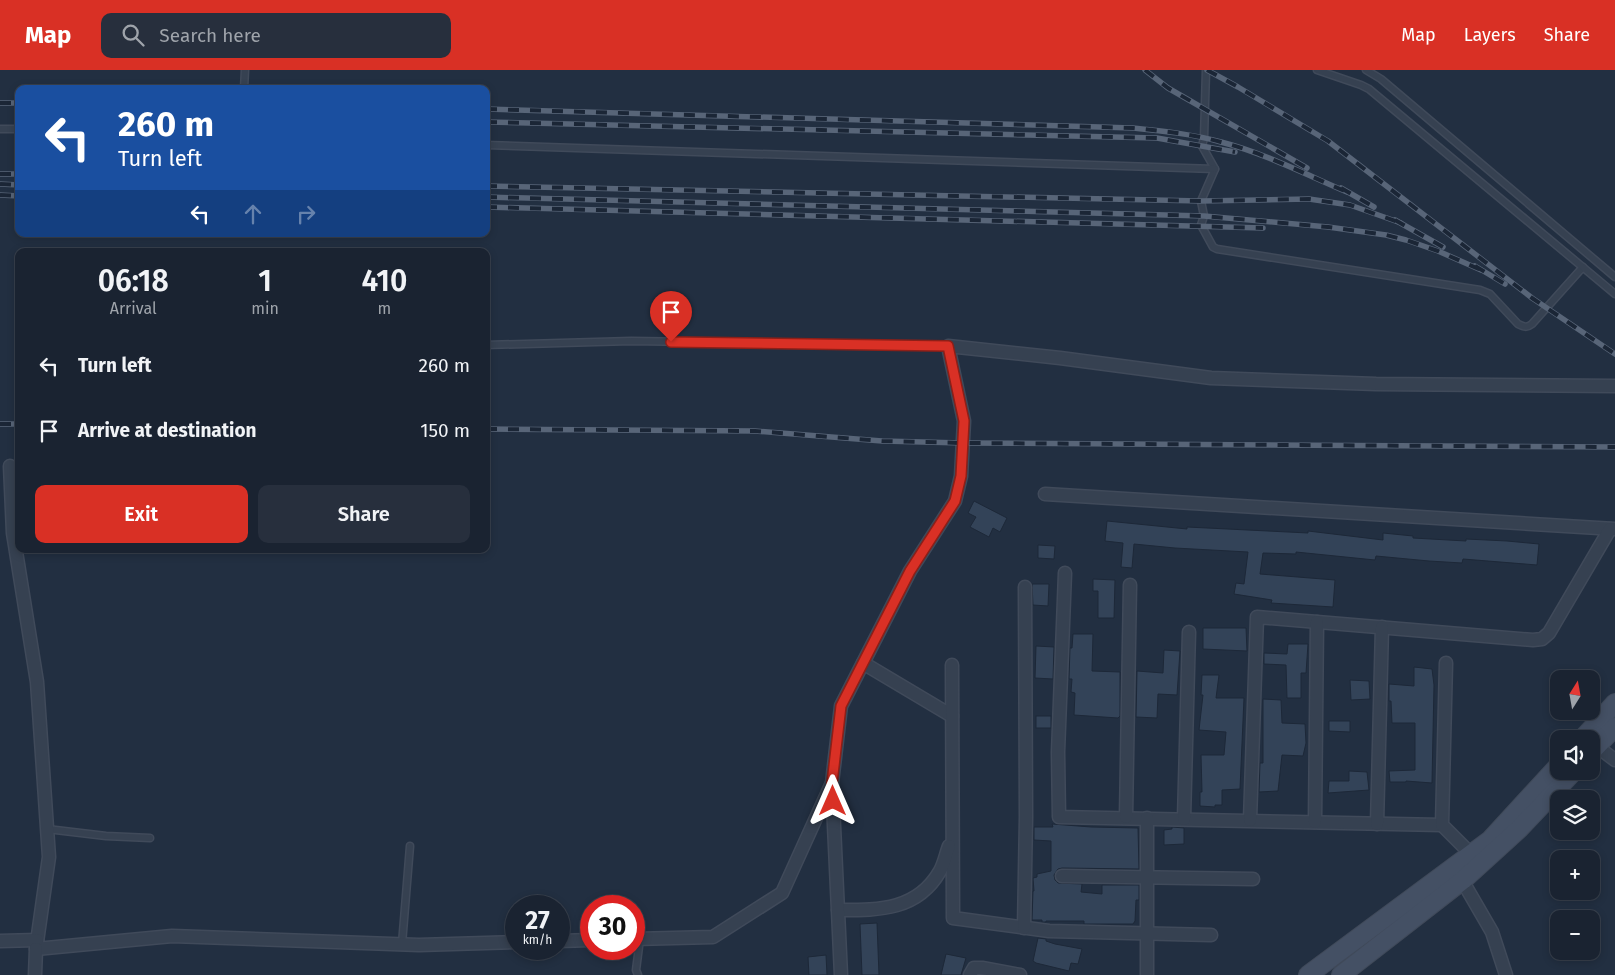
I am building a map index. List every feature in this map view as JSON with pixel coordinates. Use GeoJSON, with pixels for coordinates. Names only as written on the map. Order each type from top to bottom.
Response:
{"type":"FeatureCollection","features":[{"type":"Feature","properties":{"kind":"street"},"geometry":{"type":"LineString","coordinates":[[841,975],[832,783],[841,706],[910,571],[955,501],[961,476],[964,421],[948,346],[1060,358],[1211,378],[1376,384],[1615,386]]}},
{"type":"Feature","properties":{"kind":"street"},"geometry":{"type":"LineString","coordinates":[[10,466],[15,545]]}},
{"type":"Feature","properties":{"kind":"street"},"geometry":{"type":"LineString","coordinates":[[1045,494],[1612,529],[1549,633],[1542,639],[1533,640],[1257,616],[1250,820]]}},
{"type":"Feature","properties":{"kind":"street"},"geometry":{"type":"LineString","coordinates":[[16,553],[37,682],[49,857],[37,944],[35,975]]}},
{"type":"Feature","properties":{"kind":"street"},"geometry":{"type":"LineString","coordinates":[[1065,573],[1058,752],[1059,817],[1442,825],[1471,854]]}},
{"type":"Feature","properties":{"kind":"street"},"geometry":{"type":"LineString","coordinates":[[1126,817],[1130,585]]}},
{"type":"Feature","properties":{"kind":"street"},"geometry":{"type":"LineString","coordinates":[[1024,928],[1026,817],[1025,587]]}},
{"type":"Feature","properties":{"kind":"street"},"geometry":{"type":"LineString","coordinates":[[1315,822],[1317,622]]}},
{"type":"Feature","properties":{"kind":"street"},"geometry":{"type":"LineString","coordinates":[[1376,824],[1382,627]]}},
{"type":"Feature","properties":{"kind":"street"},"geometry":{"type":"LineString","coordinates":[[1184,819],[1188,632]]}},
{"type":"Feature","properties":{"kind":"street"},"geometry":{"type":"LineString","coordinates":[[1442,825],[1446,662]]}},
{"type":"Feature","properties":{"kind":"street"},"geometry":{"type":"LineString","coordinates":[[863,663],[952,716]]}},
{"type":"Feature","properties":{"kind":"street"},"geometry":{"type":"LineString","coordinates":[[952,665],[953,918],[1049,931],[1211,935]]}},
{"type":"Feature","properties":{"kind":"street"},"geometry":{"type":"LineString","coordinates":[[1597,730],[1615,703]]}},
{"type":"Feature","properties":{"kind":"street"},"geometry":{"type":"LineString","coordinates":[[1600,736],[1615,727]]}},
{"type":"Feature","properties":{"kind":"street"},"geometry":{"type":"LineString","coordinates":[[1600,750],[1615,760]]}},
{"type":"Feature","properties":{"kind":"street"},"geometry":{"type":"LineString","coordinates":[[1341,975],[1458,874],[1471,854],[1490,840],[1550,775]]}},
{"type":"Feature","properties":{"kind":"street"},"geometry":{"type":"LineString","coordinates":[[1308,975],[1458,874],[1519,829],[1565,780]]}},
{"type":"Feature","properties":{"kind":"street"},"geometry":{"type":"LineString","coordinates":[[645,939],[713,937],[782,893],[832,783]]}},
{"type":"Feature","properties":{"kind":"street"},"geometry":{"type":"LineString","coordinates":[[1147,818],[1147,975]]}},
{"type":"Feature","properties":{"kind":"street"},"geometry":{"type":"LineString","coordinates":[[838,910],[884,909],[915,898],[929,886],[940,871],[953,838]]}},
{"type":"Feature","properties":{"kind":"street"},"geometry":{"type":"LineString","coordinates":[[1458,874],[1492,932],[1506,975]]}},
{"type":"Feature","properties":{"kind":"street"},"geometry":{"type":"LineString","coordinates":[[1062,876],[1253,879]]}},
{"type":"Feature","properties":{"kind":"street"},"geometry":{"type":"LineString","coordinates":[[0,941],[37,944],[172,936],[402,944],[505,942]]}},
{"type":"Feature","properties":{"kind":"street"},"geometry":{"type":"LineString","coordinates":[[970,975],[974,968],[1020,975]]}},
{"type":"Feature","properties":{"kind":"lane"},"geometry":{"type":"LineString","coordinates":[[244,85],[245,70]]}},
{"type":"Feature","properties":{"kind":"lane"},"geometry":{"type":"LineString","coordinates":[[1206,70],[1204,138],[1202,146],[1215,169]]}},
{"type":"Feature","properties":{"kind":"lane"},"geometry":{"type":"LineString","coordinates":[[1317,70],[1361,85],[1369,90],[1615,294]]}},
{"type":"Feature","properties":{"kind":"lane"},"geometry":{"type":"LineString","coordinates":[[1366,70],[1381,79],[1615,277]]}},
{"type":"Feature","properties":{"kind":"lane"},"geometry":{"type":"LineString","coordinates":[[0,129],[15,130]]}},
{"type":"Feature","properties":{"kind":"lane"},"geometry":{"type":"LineString","coordinates":[[490,145],[1215,169]]}},
{"type":"Feature","properties":{"kind":"lane"},"geometry":{"type":"LineString","coordinates":[[1215,169],[1200,201],[1204,216],[1201,226],[1213,247],[1217,249],[1480,290],[1490,294],[1523,327],[1528,327],[1532,324],[1583,267]]}},
{"type":"Feature","properties":{"kind":"lane"},"geometry":{"type":"LineString","coordinates":[[490,345],[631,341],[948,346]]}},
{"type":"Feature","properties":{"kind":"lane"},"geometry":{"type":"LineString","coordinates":[[47,829],[106,836],[150,838]]}},
{"type":"Feature","properties":{"kind":"lane"},"geometry":{"type":"LineString","coordinates":[[402,944],[410,846]]}},
{"type":"Feature","properties":{"kind":"lane"},"geometry":{"type":"LineString","coordinates":[[636,960],[638,975]]}},
{"type":"Feature","properties":{"kind":"building"},"geometry":{"type":"Polygon","coordinates":[[[974,501],[1007,518],[1000,532],[993,528],[989,537],[970,527],[976,517],[968,513],[974,501]]]}},
{"type":"Feature","properties":{"kind":"building"},"geometry":{"type":"Polygon","coordinates":[[[1107,521],[1187,529],[1187,527],[1308,533],[1308,531],[1383,540],[1383,533],[1413,536],[1413,538],[1466,541],[1466,539],[1539,544],[1537,565],[1463,559],[1462,563],[1376,556],[1375,560],[1296,552],[1296,554],[1263,553],[1260,574],[1335,580],[1333,607],[1271,603],[1272,600],[1234,594],[1236,583],[1244,584],[1248,552],[1134,544],[1132,568],[1121,567],[1123,543],[1105,541],[1107,521]]]}},
{"type":"Feature","properties":{"kind":"building"},"geometry":{"type":"Polygon","coordinates":[[[1038,545],[1055,546],[1054,559],[1038,558],[1038,545]]]}},
{"type":"Feature","properties":{"kind":"building"},"geometry":{"type":"Polygon","coordinates":[[[1093,579],[1115,580],[1114,618],[1098,618],[1098,591],[1093,591],[1093,579]]]}},
{"type":"Feature","properties":{"kind":"building"},"geometry":{"type":"Polygon","coordinates":[[[1032,584],[1049,584],[1048,606],[1033,605],[1032,584]]]}},
{"type":"Feature","properties":{"kind":"building"},"geometry":{"type":"Polygon","coordinates":[[[1203,628],[1246,628],[1247,651],[1203,649],[1203,628]]]}},
{"type":"Feature","properties":{"kind":"building"},"geometry":{"type":"Polygon","coordinates":[[[1073,634],[1093,634],[1092,671],[1120,672],[1120,716],[1118,718],[1074,715],[1075,693],[1071,692],[1072,679],[1069,679],[1070,648],[1072,648],[1073,634]]]}},
{"type":"Feature","properties":{"kind":"building"},"geometry":{"type":"Polygon","coordinates":[[[1288,644],[1308,644],[1306,673],[1301,673],[1301,698],[1287,698],[1286,665],[1264,664],[1264,653],[1287,654],[1288,644]]]}},
{"type":"Feature","properties":{"kind":"building"},"geometry":{"type":"Polygon","coordinates":[[[1036,646],[1054,647],[1053,679],[1035,678],[1036,646]]]}},
{"type":"Feature","properties":{"kind":"building"},"geometry":{"type":"Polygon","coordinates":[[[1164,650],[1180,651],[1177,695],[1158,694],[1157,718],[1136,717],[1137,671],[1163,673],[1164,650]]]}},
{"type":"Feature","properties":{"kind":"building"},"geometry":{"type":"Polygon","coordinates":[[[1414,667],[1432,669],[1434,685],[1432,783],[1390,782],[1389,771],[1415,770],[1415,723],[1392,723],[1391,701],[1389,701],[1389,684],[1414,686],[1414,667]]]}},
{"type":"Feature","properties":{"kind":"building"},"geometry":{"type":"Polygon","coordinates":[[[1202,675],[1219,675],[1216,698],[1244,698],[1240,789],[1222,790],[1222,805],[1215,805],[1215,807],[1200,806],[1200,792],[1202,792],[1201,755],[1224,755],[1226,732],[1199,730],[1203,695],[1201,695],[1202,675]]]}},
{"type":"Feature","properties":{"kind":"building"},"geometry":{"type":"Polygon","coordinates":[[[1350,680],[1369,681],[1370,699],[1351,700],[1350,680]]]}},
{"type":"Feature","properties":{"kind":"building"},"geometry":{"type":"Polygon","coordinates":[[[1263,699],[1281,700],[1282,723],[1305,724],[1306,743],[1303,756],[1282,755],[1278,791],[1259,792],[1260,763],[1263,763],[1263,699]]]}},
{"type":"Feature","properties":{"kind":"building"},"geometry":{"type":"Polygon","coordinates":[[[1036,716],[1051,716],[1051,728],[1036,728],[1036,716]]]}},
{"type":"Feature","properties":{"kind":"building"},"geometry":{"type":"Polygon","coordinates":[[[1329,721],[1350,721],[1350,732],[1329,731],[1329,721]]]}},
{"type":"Feature","properties":{"kind":"building"},"geometry":{"type":"Polygon","coordinates":[[[1349,771],[1367,772],[1369,790],[1328,793],[1329,781],[1349,781],[1349,771]]]}},
{"type":"Feature","properties":{"kind":"building"},"geometry":{"type":"Polygon","coordinates":[[[1052,824],[1138,828],[1139,869],[1062,868],[1058,869],[1054,875],[1058,883],[1082,884],[1081,892],[1102,894],[1102,885],[1139,885],[1139,900],[1136,900],[1135,921],[1133,924],[1084,924],[1084,921],[1042,922],[1042,920],[1032,920],[1033,878],[1037,877],[1037,874],[1051,871],[1051,841],[1034,840],[1034,827],[1053,827],[1052,824]]]}},
{"type":"Feature","properties":{"kind":"building"},"geometry":{"type":"Polygon","coordinates":[[[1172,827],[1184,828],[1184,844],[1164,845],[1164,830],[1172,829],[1172,827]]]}},
{"type":"Feature","properties":{"kind":"building"},"geometry":{"type":"Polygon","coordinates":[[[877,923],[879,975],[862,975],[860,924],[877,923]]]}},
{"type":"Feature","properties":{"kind":"building"},"geometry":{"type":"Polygon","coordinates":[[[1038,938],[1046,939],[1046,941],[1055,944],[1082,949],[1078,964],[1071,963],[1069,971],[1036,963],[1033,961],[1038,938]]]}},
{"type":"Feature","properties":{"kind":"building"},"geometry":{"type":"Polygon","coordinates":[[[946,954],[966,958],[961,975],[941,975],[946,954]]]}},
{"type":"Feature","properties":{"kind":"building"},"geometry":{"type":"Polygon","coordinates":[[[826,955],[827,975],[809,975],[808,957],[826,955]]]}},
{"type":"Feature","properties":{"kind":"railway"},"geometry":{"type":"LineString","coordinates":[[1145,70],[1168,88],[1307,168]]}},
{"type":"Feature","properties":{"kind":"railway"},"geometry":{"type":"LineString","coordinates":[[1207,70],[1328,141],[1532,298],[1615,354]]}},
{"type":"Feature","properties":{"kind":"railway"},"geometry":{"type":"LineString","coordinates":[[0,103],[15,103]]}},
{"type":"Feature","properties":{"kind":"railway"},"geometry":{"type":"LineString","coordinates":[[490,109],[1133,128],[1210,139],[1237,147],[1284,164],[1347,192]]}},
{"type":"Feature","properties":{"kind":"railway"},"geometry":{"type":"LineString","coordinates":[[490,122],[1157,138],[1235,152]]}},
{"type":"Feature","properties":{"kind":"railway"},"geometry":{"type":"LineString","coordinates":[[0,174],[15,174]]}},
{"type":"Feature","properties":{"kind":"railway"},"geometry":{"type":"LineString","coordinates":[[0,184],[15,185]]}},
{"type":"Feature","properties":{"kind":"railway"},"geometry":{"type":"LineString","coordinates":[[490,186],[1201,201],[1309,199],[1350,205],[1401,223]]}},
{"type":"Feature","properties":{"kind":"railway"},"geometry":{"type":"LineString","coordinates":[[1341,188],[1374,207]]}},
{"type":"Feature","properties":{"kind":"railway"},"geometry":{"type":"LineString","coordinates":[[0,195],[15,196]]}},
{"type":"Feature","properties":{"kind":"railway"},"geometry":{"type":"LineString","coordinates":[[490,197],[1204,216],[1328,227],[1386,235],[1438,251],[1481,270]]}},
{"type":"Feature","properties":{"kind":"railway"},"geometry":{"type":"LineString","coordinates":[[490,207],[1263,228]]}},
{"type":"Feature","properties":{"kind":"railway"},"geometry":{"type":"LineString","coordinates":[[1395,220],[1443,247]]}},
{"type":"Feature","properties":{"kind":"railway"},"geometry":{"type":"LineString","coordinates":[[1475,266],[1505,284]]}},
{"type":"Feature","properties":{"kind":"railway"},"geometry":{"type":"LineString","coordinates":[[0,424],[15,424]]}},
{"type":"Feature","properties":{"kind":"railway"},"geometry":{"type":"LineString","coordinates":[[490,429],[755,431],[882,441],[963,443],[1615,447]]}},
{"type":"Feature","properties":{"kind":"route"},"geometry":{"type":"LineString","coordinates":[[671,342],[948,346],[964,421],[961,476],[955,501],[910,571],[841,706],[832,783],[833,801]]}}]}
